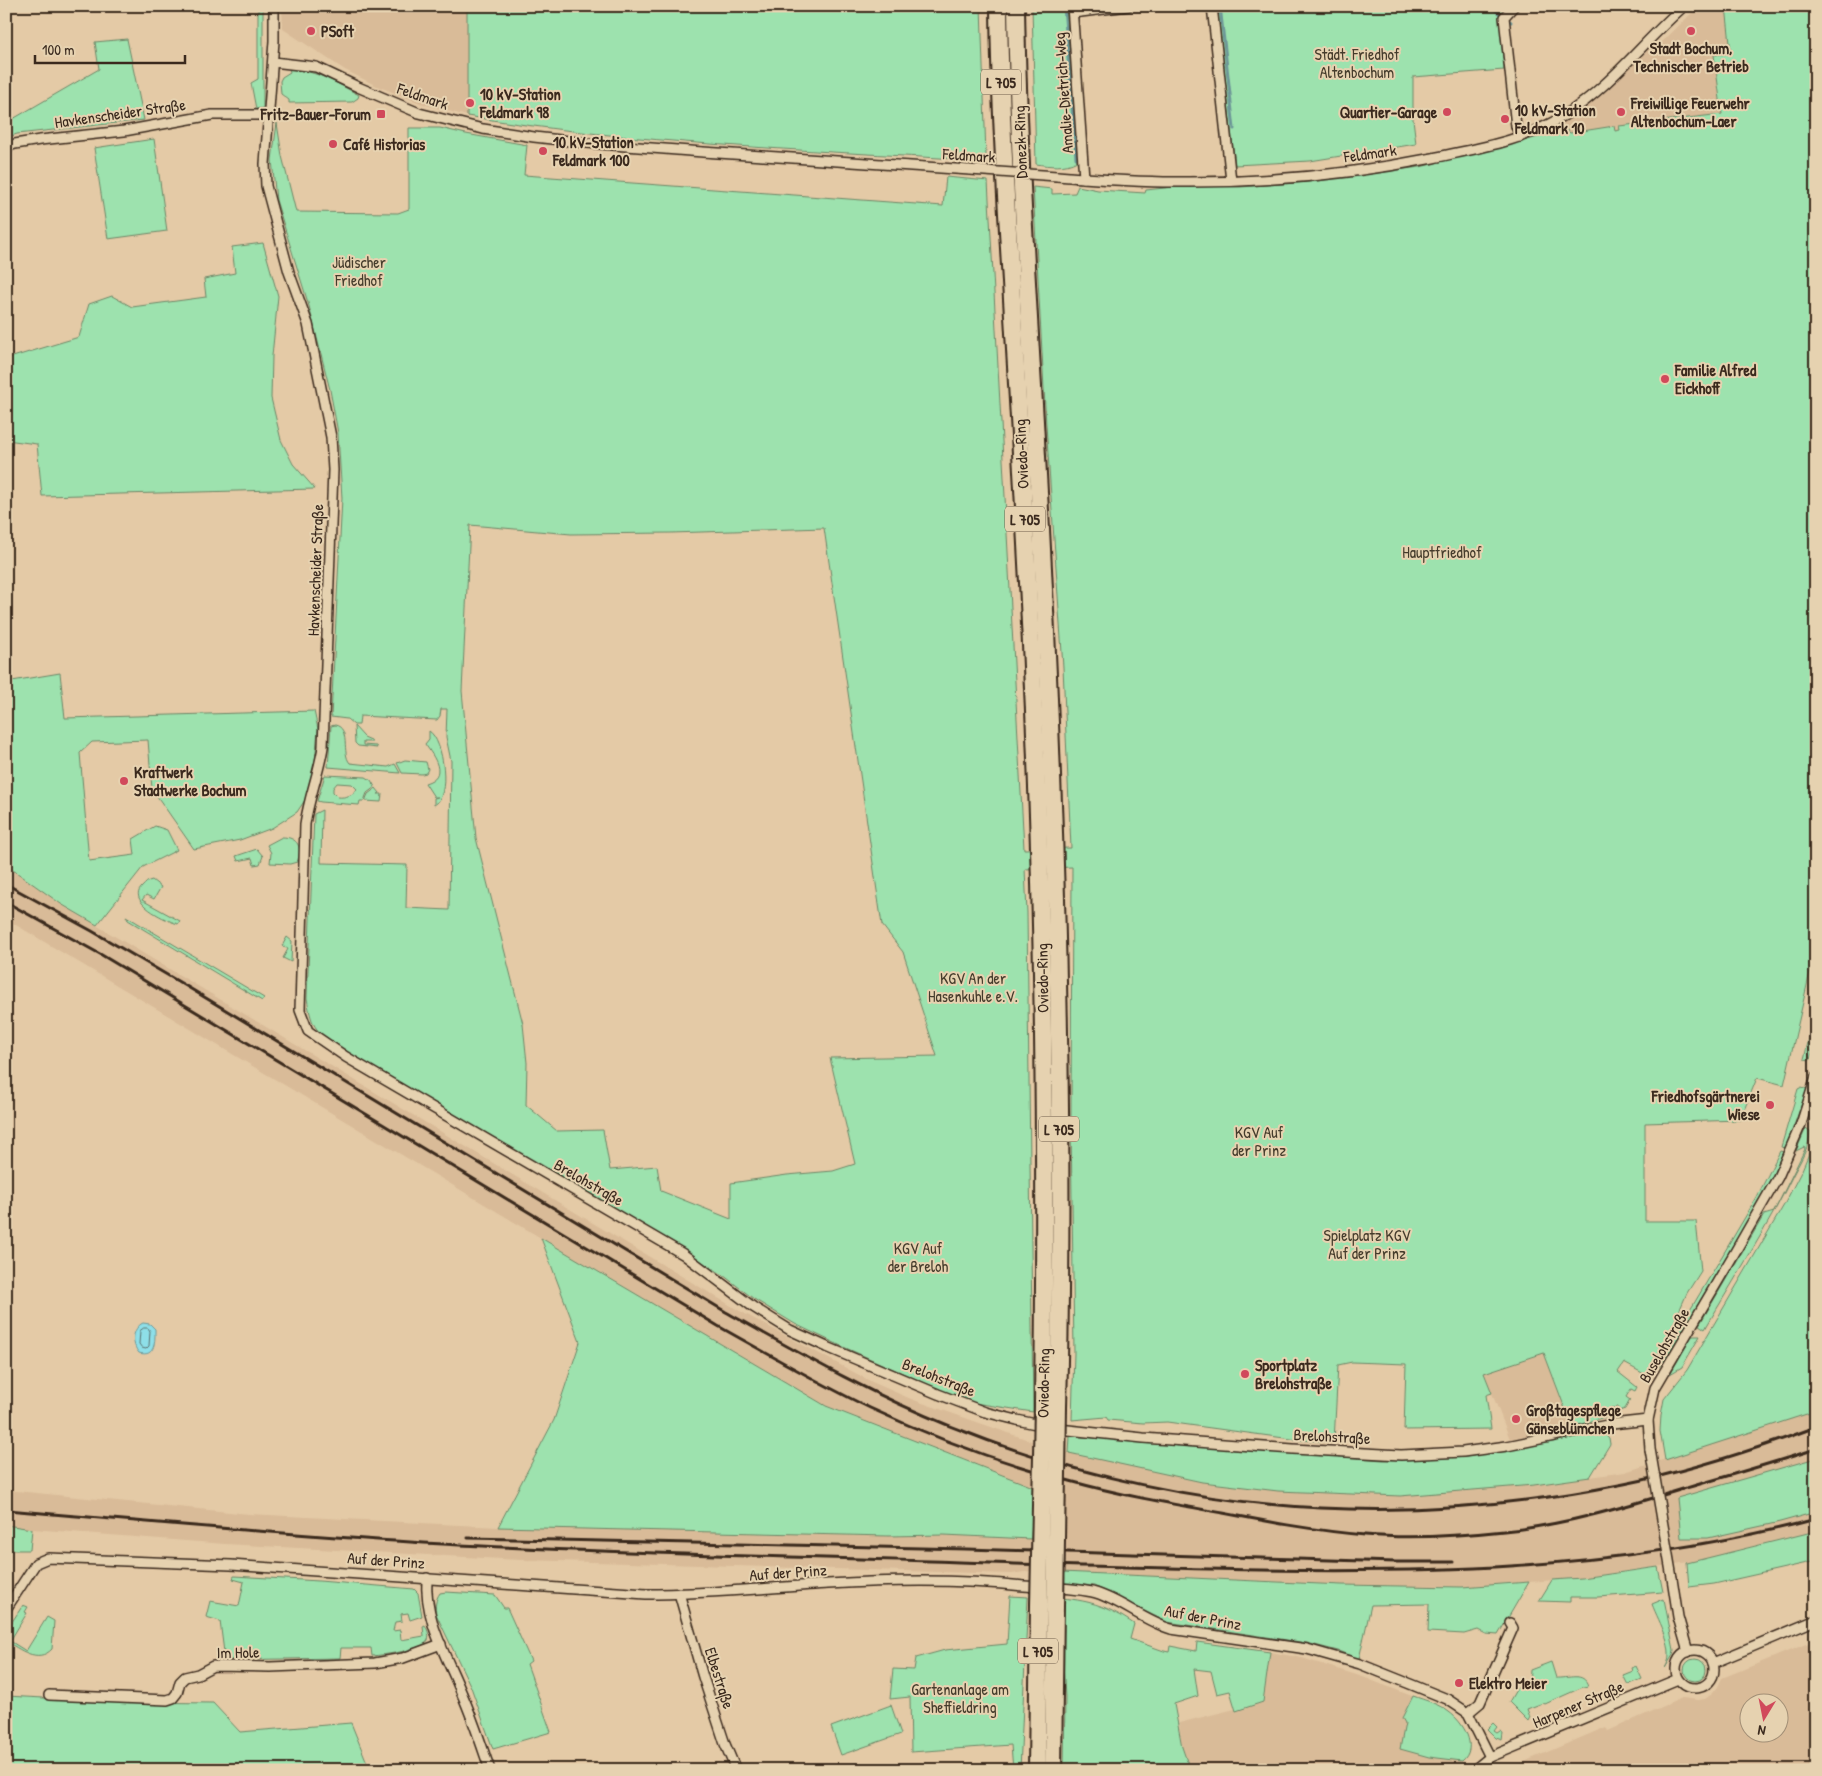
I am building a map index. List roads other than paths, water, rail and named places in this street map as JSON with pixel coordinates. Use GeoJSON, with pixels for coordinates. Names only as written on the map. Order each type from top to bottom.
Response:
{"type":"FeatureCollection","features":[{"type":"Feature","properties":{"kind":"highway","name":"Donezk-Ring"},"geometry":{"type":"LineString","coordinates":[[1000,6],[1000,47],[1014,188]]}},
{"type":"Feature","properties":{"kind":"highway","name":"Donezk-Ring"},"geometry":{"type":"LineString","coordinates":[[1014,188],[1016,6]]}},
{"type":"Feature","properties":{"kind":"highway","name":"Oviedo-Ring"},"geometry":{"type":"LineString","coordinates":[[1014,188],[1041,912],[1051,1406],[1047,1606],[1037,1770]]}},
{"type":"Feature","properties":{"kind":"highway","name":"Oviedo-Ring"},"geometry":{"type":"LineString","coordinates":[[1047,1606],[1053,1770]]}},
{"type":"Feature","properties":{"kind":"highway","name":"L 705"},"geometry":{"type":"LineString","coordinates":[[1053,1742],[1057,1770]]}},
{"type":"Feature","properties":{"kind":"street","name":"Havkenscheider Straße"},"geometry":{"type":"LineString","coordinates":[[274,6],[273,62],[265,164],[268,200],[289,272],[308,324],[332,437],[333,470],[323,747],[320,769],[308,806],[305,824],[300,1010],[308,1031]]}},
{"type":"Feature","properties":{"kind":"street"},"geometry":{"type":"LineString","coordinates":[[1073,9],[1128,6]]}},
{"type":"Feature","properties":{"kind":"street"},"geometry":{"type":"LineString","coordinates":[[1212,6],[1231,181]]}},
{"type":"Feature","properties":{"kind":"street"},"geometry":{"type":"LineString","coordinates":[[1514,6],[1504,17],[1516,126],[1520,137]]}},
{"type":"Feature","properties":{"kind":"street","name":"Feldmark"},"geometry":{"type":"LineString","coordinates":[[273,62],[316,67],[419,113],[483,129],[533,137],[703,152],[1084,178],[1152,182],[1231,181],[1289,178],[1403,164],[1479,149],[1520,137],[1550,124],[1586,101],[1606,84],[1684,6]]}},
{"type":"Feature","properties":{"kind":"street","name":"Amalie-Dietrich-Weg"},"geometry":{"type":"LineString","coordinates":[[1073,9],[1084,178]]}},
{"type":"Feature","properties":{"kind":"street","name":"Havkenscheider Straße"},"geometry":{"type":"LineString","coordinates":[[6,147],[40,140],[124,131],[212,115],[269,115]]}},
{"type":"Feature","properties":{"kind":"street","name":"Brelohstraße"},"geometry":{"type":"LineString","coordinates":[[308,1031],[346,1057],[683,1254],[727,1288],[790,1330],[938,1394],[985,1412],[1059,1429],[1105,1434],[1293,1449],[1402,1455],[1463,1452],[1507,1446],[1612,1424],[1648,1420]]}},
{"type":"Feature","properties":{"kind":"street","name":"Buselohstraße"},"geometry":{"type":"LineString","coordinates":[[1688,1652],[1678,1617],[1650,1449],[1648,1420],[1655,1388],[1778,1177],[1801,1124],[1816,1077]]}},
{"type":"Feature","properties":{"kind":"street","name":"Auf der Prinz"},"geometry":{"type":"LineString","coordinates":[[6,1609],[31,1569],[40,1560],[48,1558],[213,1564],[646,1594],[829,1584],[920,1582],[1003,1584],[1089,1592],[1104,1597],[1171,1629],[1307,1649],[1336,1656],[1447,1699],[1468,1713],[1490,1757]]}},
{"type":"Feature","properties":{"kind":"street"},"geometry":{"type":"LineString","coordinates":[[427,1578],[427,1607],[470,1713],[490,1770]]}},
{"type":"Feature","properties":{"kind":"street","name":"Elbestraße"},"geometry":{"type":"LineString","coordinates":[[679,1593],[702,1677],[736,1770]]}},
{"type":"Feature","properties":{"kind":"street"},"geometry":{"type":"LineString","coordinates":[[1713,1663],[1816,1620]]}},
{"type":"Feature","properties":{"kind":"street"},"geometry":{"type":"LineString","coordinates":[[1468,1713],[1480,1703],[1489,1684],[1514,1628],[1510,1623]]}},
{"type":"Feature","properties":{"kind":"street","name":"Im Hole"},"geometry":{"type":"LineString","coordinates":[[49,1695],[167,1700],[173,1698],[178,1693],[180,1682],[185,1677],[198,1674],[213,1666],[376,1663],[403,1658],[441,1644]]}},
{"type":"Feature","properties":{"kind":"street"},"geometry":{"type":"LineString","coordinates":[[1700,1651],[1706,1654],[1713,1663],[1713,1676],[1705,1686],[1700,1688],[1688,1687],[1678,1679],[1676,1674],[1679,1658],[1688,1652],[1700,1651]]}},
{"type":"Feature","properties":{"kind":"street","name":"Harpener Straße"},"geometry":{"type":"LineString","coordinates":[[1490,1757],[1678,1679]]}},
{"type":"Feature","properties":{"kind":"street"},"geometry":{"type":"LineString","coordinates":[[1474,1770],[1490,1757]]}},
{"type":"Feature","properties":{"kind":"water"},"geometry":{"type":"Polygon","coordinates":[[[143,1323],[150,1324],[155,1329],[152,1351],[145,1354],[139,1353],[134,1341],[135,1332],[139,1325],[143,1323]]]}},
{"type":"Feature","properties":{"kind":"waterway"},"geometry":{"type":"LineString","coordinates":[[1064,6],[1076,158]]}},
{"type":"Feature","properties":{"kind":"waterway"},"geometry":{"type":"LineString","coordinates":[[1220,6],[1234,129]]}},
{"type":"Feature","properties":{"kind":"waterway"},"geometry":{"type":"LineString","coordinates":[[1496,6],[1496,11],[1511,22]]}},
{"type":"Feature","properties":{"kind":"railway"},"geometry":{"type":"LineString","coordinates":[[6,884],[92,931],[186,986],[726,1312],[781,1343],[892,1401],[950,1426],[1032,1456],[1115,1479],[1199,1495],[1283,1506],[1367,1510],[1452,1507],[1538,1499],[1648,1479],[1721,1459],[1816,1427]]}},
{"type":"Feature","properties":{"kind":"railway"},"geometry":{"type":"LineString","coordinates":[[6,902],[100,954],[718,1326],[831,1389],[919,1430],[994,1458],[1045,1474],[1165,1503],[1294,1526],[1365,1535],[1435,1536],[1527,1528],[1594,1515],[1816,1449]]}},
{"type":"Feature","properties":{"kind":"railway"},"geometry":{"type":"LineString","coordinates":[[6,1510],[443,1544],[648,1553],[1045,1565],[1362,1571],[1514,1566],[1590,1559],[1666,1550],[1741,1537],[1816,1519]]}},
{"type":"Feature","properties":{"kind":"railway"},"geometry":{"type":"LineString","coordinates":[[468,1538],[1453,1562]]}},
{"type":"Feature","properties":{"kind":"place","name":"PSoft"},"geometry":{"type":"Point","coordinates":[311,31]}},
{"type":"Feature","properties":{"kind":"place","name":"Stadt Bochum, Technischer Betrieb"},"geometry":{"type":"Point","coordinates":[1691,31]}},
{"type":"Feature","properties":{"kind":"place","name":"10 kV-Station Feldmark 98"},"geometry":{"type":"Point","coordinates":[470,103]}},
{"type":"Feature","properties":{"kind":"place","name":"Quartier-Garage"},"geometry":{"type":"Point","coordinates":[1447,112]}},
{"type":"Feature","properties":{"kind":"place","name":"Freiwillige Feuerwehr Altenbochum-Laer"},"geometry":{"type":"Point","coordinates":[1621,112]}},
{"type":"Feature","properties":{"kind":"place","name":"Fritz-Bauer-Forum"},"geometry":{"type":"Point","coordinates":[381,114]}},
{"type":"Feature","properties":{"kind":"place","name":"10 kV-Station Feldmark 10"},"geometry":{"type":"Point","coordinates":[1505,119]}},
{"type":"Feature","properties":{"kind":"place","name":"Café Historias"},"geometry":{"type":"Point","coordinates":[333,144]}},
{"type":"Feature","properties":{"kind":"place","name":"10 kV-Station Feldmark 100"},"geometry":{"type":"Point","coordinates":[543,151]}},
{"type":"Feature","properties":{"kind":"place","name":"Familie Alfred Eickhoff"},"geometry":{"type":"Point","coordinates":[1665,379]}},
{"type":"Feature","properties":{"kind":"place","name":"Kraftwerk Stadtwerke Bochum"},"geometry":{"type":"Point","coordinates":[124,781]}},
{"type":"Feature","properties":{"kind":"place","name":"Friedhofsgärtnerei Wiese"},"geometry":{"type":"Point","coordinates":[1770,1105]}},
{"type":"Feature","properties":{"kind":"place","name":"Sportplatz Brelohstraße"},"geometry":{"type":"Point","coordinates":[1245,1374]}},
{"type":"Feature","properties":{"kind":"place","name":"Großtagespflege Gänseblümchen"},"geometry":{"type":"Point","coordinates":[1516,1419]}},
{"type":"Feature","properties":{"kind":"place","name":"Elektro Meier"},"geometry":{"type":"Point","coordinates":[1459,1683]}},
{"type":"Feature","properties":{"kind":"park label","name":"Städt. Friedhof Altenbochum"},"geometry":{"type":"Point","coordinates":[1357,63]}},
{"type":"Feature","properties":{"kind":"park label","name":"Jüdischer Friedhof"},"geometry":{"type":"Point","coordinates":[359,271]}},
{"type":"Feature","properties":{"kind":"park label","name":"Hauptfriedhof"},"geometry":{"type":"Point","coordinates":[1442,552]}},
{"type":"Feature","properties":{"kind":"park label","name":"KGV An der Hasenkuhle e.V."},"geometry":{"type":"Point","coordinates":[973,987]}},
{"type":"Feature","properties":{"kind":"park label","name":"KGV Auf der Prinz"},"geometry":{"type":"Point","coordinates":[1259,1141]}},
{"type":"Feature","properties":{"kind":"park label","name":"Spielplatz KGV Auf der Prinz"},"geometry":{"type":"Point","coordinates":[1367,1244]}},
{"type":"Feature","properties":{"kind":"park label","name":"KGV Auf der Breloh"},"geometry":{"type":"Point","coordinates":[918,1257]}},
{"type":"Feature","properties":{"kind":"park label","name":"Gartenanlage am Sheffieldring"},"geometry":{"type":"Point","coordinates":[960,1698]}}]}
